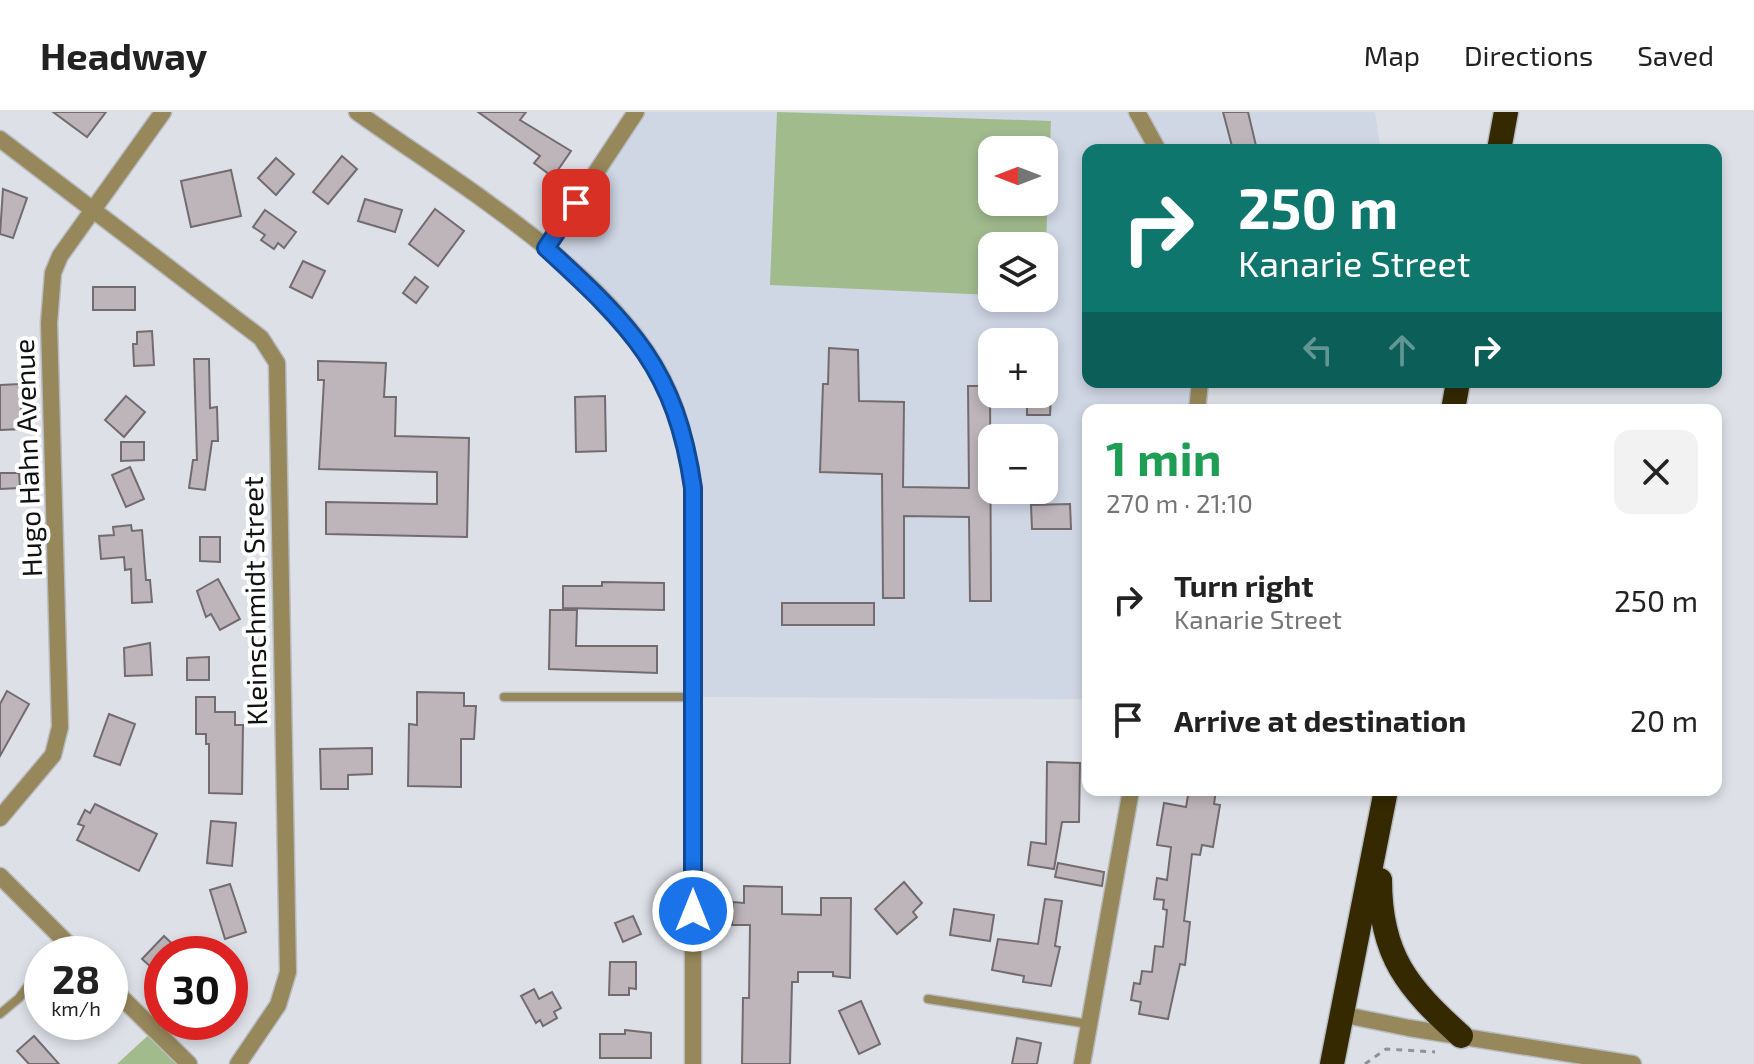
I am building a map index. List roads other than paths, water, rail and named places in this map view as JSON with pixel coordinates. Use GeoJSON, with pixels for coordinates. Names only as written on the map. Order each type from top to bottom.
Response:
{"type":"FeatureCollection","features":[{"type":"Feature","properties":{"kind":"highway"},"geometry":{"type":"LineString","coordinates":[[1500,144],[1506,112]]}},
{"type":"Feature","properties":{"kind":"highway"},"geometry":{"type":"LineString","coordinates":[[1332,1064],[1345,1015],[1385,796]]}},
{"type":"Feature","properties":{"kind":"highway"},"geometry":{"type":"LineString","coordinates":[[1379,830],[1381,909],[1391,953],[1425,1003],[1461,1036]]}},
{"type":"Feature","properties":{"kind":"highway"},"geometry":{"type":"LineString","coordinates":[[1345,1015],[1350,1064]]}},
{"type":"Feature","properties":{"kind":"street","name":"Hugo Hahn Avenue"},"geometry":{"type":"LineString","coordinates":[[0,818],[53,755],[60,727],[51,292],[60,256],[163,112]]}},
{"type":"Feature","properties":{"kind":"street"},"geometry":{"type":"LineString","coordinates":[[357,112],[546,248],[639,340],[676,409],[686,442],[693,488],[693,1064]]}},
{"type":"Feature","properties":{"kind":"street"},"geometry":{"type":"LineString","coordinates":[[546,248],[636,112]]}},
{"type":"Feature","properties":{"kind":"street"},"geometry":{"type":"LineString","coordinates":[[1137,112],[1155,144]]}},
{"type":"Feature","properties":{"kind":"street","name":"Kleinschmidt Street"},"geometry":{"type":"LineString","coordinates":[[0,139],[261,338],[277,363],[288,972],[278,1005],[238,1064]]}},
{"type":"Feature","properties":{"kind":"street"},"geometry":{"type":"LineString","coordinates":[[1082,1064],[1130,796]]}},
{"type":"Feature","properties":{"kind":"street"},"geometry":{"type":"LineString","coordinates":[[0,876],[60,936]]}},
{"type":"Feature","properties":{"kind":"street"},"geometry":{"type":"LineString","coordinates":[[128,1004],[189,1064]]}},
{"type":"Feature","properties":{"kind":"street"},"geometry":{"type":"LineString","coordinates":[[1345,1015],[1633,1064]]}},
{"type":"Feature","properties":{"kind":"lane"},"geometry":{"type":"LineString","coordinates":[[504,697],[693,697]]}},
{"type":"Feature","properties":{"kind":"lane"},"geometry":{"type":"LineString","coordinates":[[0,1014],[24,991]]}},
{"type":"Feature","properties":{"kind":"lane"},"geometry":{"type":"LineString","coordinates":[[928,999],[1089,1024]]}}]}
